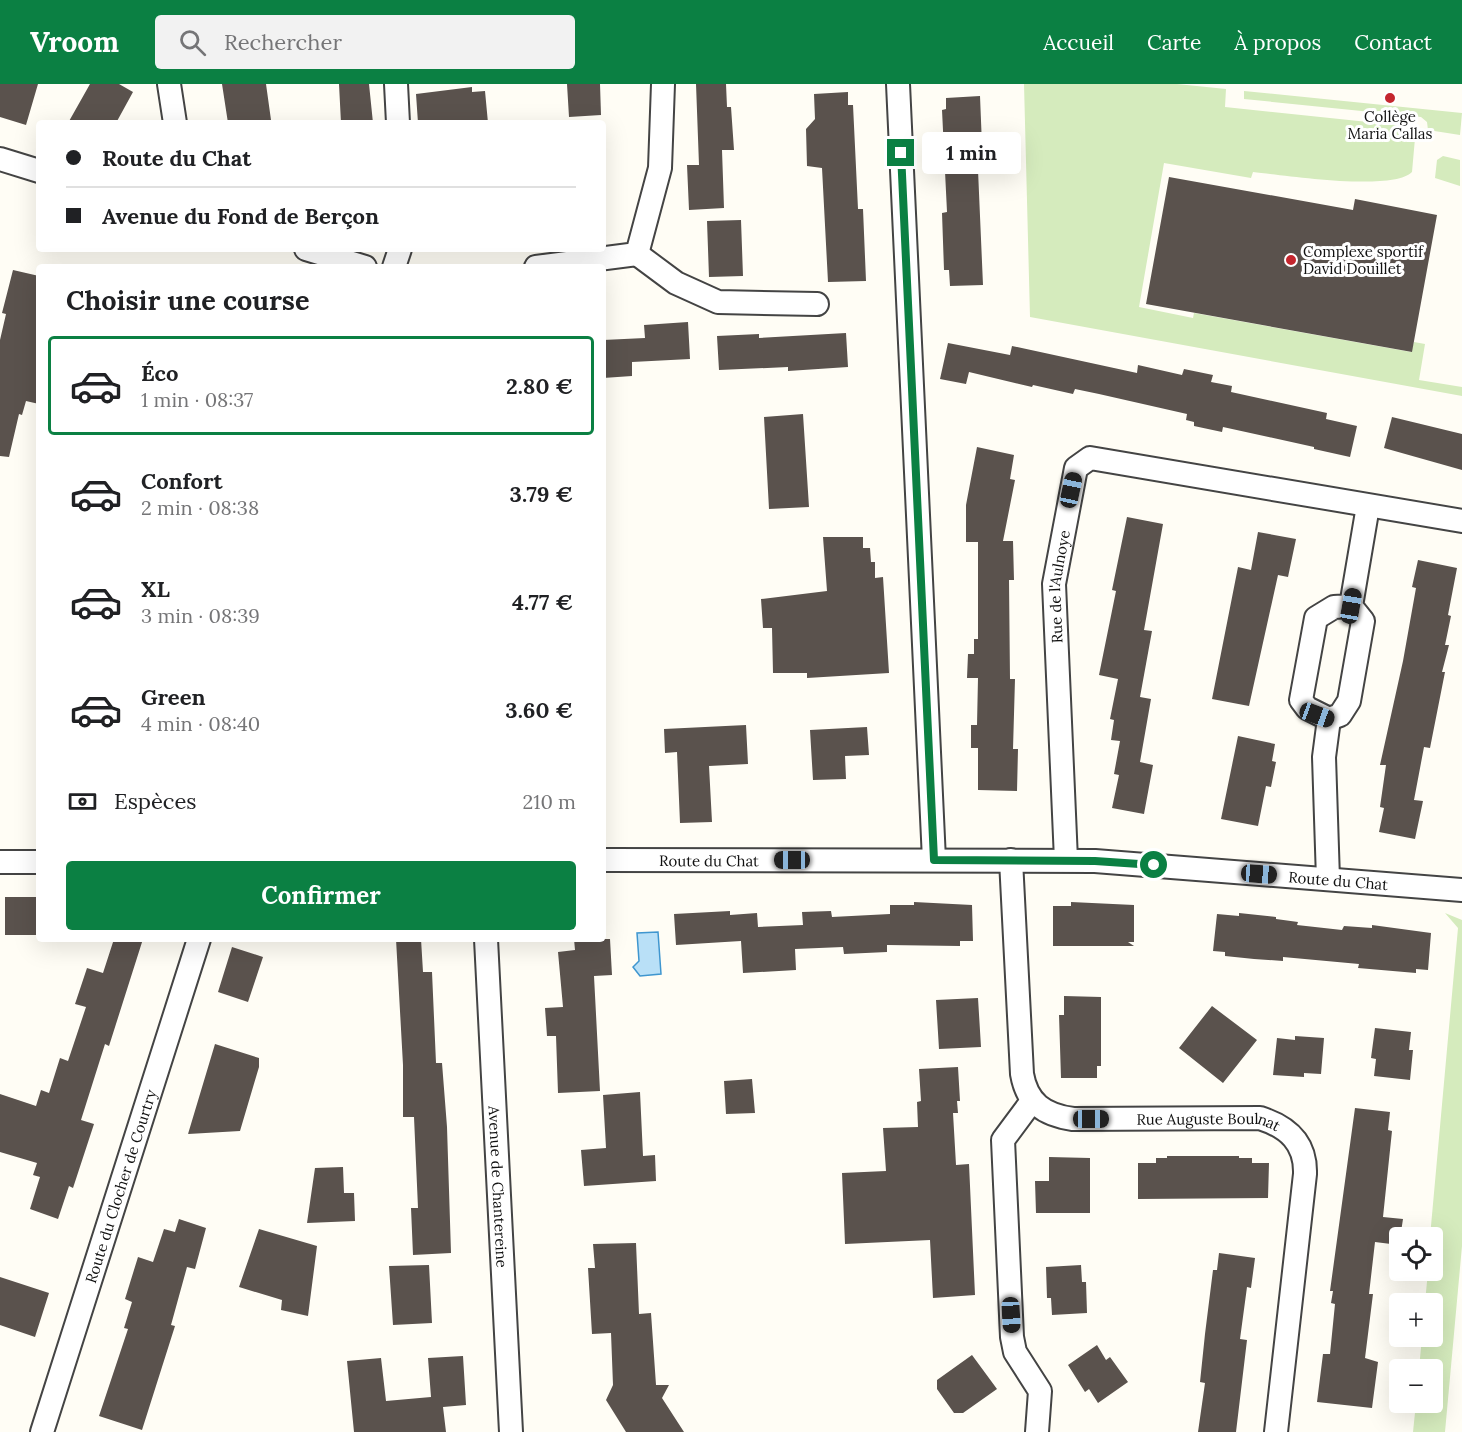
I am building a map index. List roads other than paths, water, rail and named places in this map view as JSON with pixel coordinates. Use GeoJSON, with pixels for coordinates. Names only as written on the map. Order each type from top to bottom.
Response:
{"type":"FeatureCollection","features":[{"type":"Feature","properties":{"kind":"street"},"geometry":{"type":"LineString","coordinates":[[170,84],[175,120]]}},
{"type":"Feature","properties":{"kind":"street"},"geometry":{"type":"LineString","coordinates":[[396,84],[398,120]]}},
{"type":"Feature","properties":{"kind":"street"},"geometry":{"type":"LineString","coordinates":[[637,254],[660,168],[663,84]]}},
{"type":"Feature","properties":{"kind":"street"},"geometry":{"type":"LineString","coordinates":[[898,84],[934,860]]}},
{"type":"Feature","properties":{"kind":"street"},"geometry":{"type":"LineString","coordinates":[[0,159],[36,170]]}},
{"type":"Feature","properties":{"kind":"street"},"geometry":{"type":"LineString","coordinates":[[316,252],[355,264]]}},
{"type":"Feature","properties":{"kind":"street"},"geometry":{"type":"LineString","coordinates":[[550,264],[637,254],[676,283],[718,302],[817,304]]}},
{"type":"Feature","properties":{"kind":"street","name":"Rue de l'Aulnoye"},"geometry":{"type":"LineString","coordinates":[[1066,860],[1054,584],[1076,468],[1090,458],[1462,521]]}},
{"type":"Feature","properties":{"kind":"street"},"geometry":{"type":"LineString","coordinates":[[1351,606],[1334,607],[1316,618],[1301,700],[1307,708],[1329,719],[1340,715],[1349,701],[1363,621],[1351,606],[1368,506]]}},
{"type":"Feature","properties":{"kind":"street"},"geometry":{"type":"LineString","coordinates":[[1328,879],[1324,757],[1329,719]]}},
{"type":"Feature","properties":{"kind":"street","name":"Route du Chat"},"geometry":{"type":"LineString","coordinates":[[606,860],[1066,860],[1118,862],[1462,890]]}},
{"type":"Feature","properties":{"kind":"street"},"geometry":{"type":"LineString","coordinates":[[1011,860],[1022,1074],[1024,1089],[1032,1101],[1003,1140],[1012,1337],[1015,1352],[1040,1391],[1037,1432]]}},
{"type":"Feature","properties":{"kind":"street"},"geometry":{"type":"LineString","coordinates":[[0,862],[36,862]]}},
{"type":"Feature","properties":{"kind":"street","name":"Route du Clocher de Courtry"},"geometry":{"type":"LineString","coordinates":[[42,1432],[198,942]]}},
{"type":"Feature","properties":{"kind":"street","name":"Avenue de Chantereine"},"geometry":{"type":"LineString","coordinates":[[486,942],[511,1432]]}},
{"type":"Feature","properties":{"kind":"street","name":"Rue Auguste Boulnat"},"geometry":{"type":"LineString","coordinates":[[1032,1101],[1046,1113],[1072,1119],[1260,1118],[1275,1122],[1293,1135],[1306,1159],[1276,1432]]}},
{"type":"Feature","properties":{"kind":"water"},"geometry":{"type":"Polygon","coordinates":[[[658,932],[661,974],[640,976],[633,967],[639,961],[637,933],[658,932]]]}},
{"type":"Feature","properties":{"kind":"place","name":"Collège Maria Callas"},"geometry":{"type":"Point","coordinates":[1390,98]}},
{"type":"Feature","properties":{"kind":"place","name":"Complexe sportif David Douillet"},"geometry":{"type":"Point","coordinates":[1291,260]}}]}
